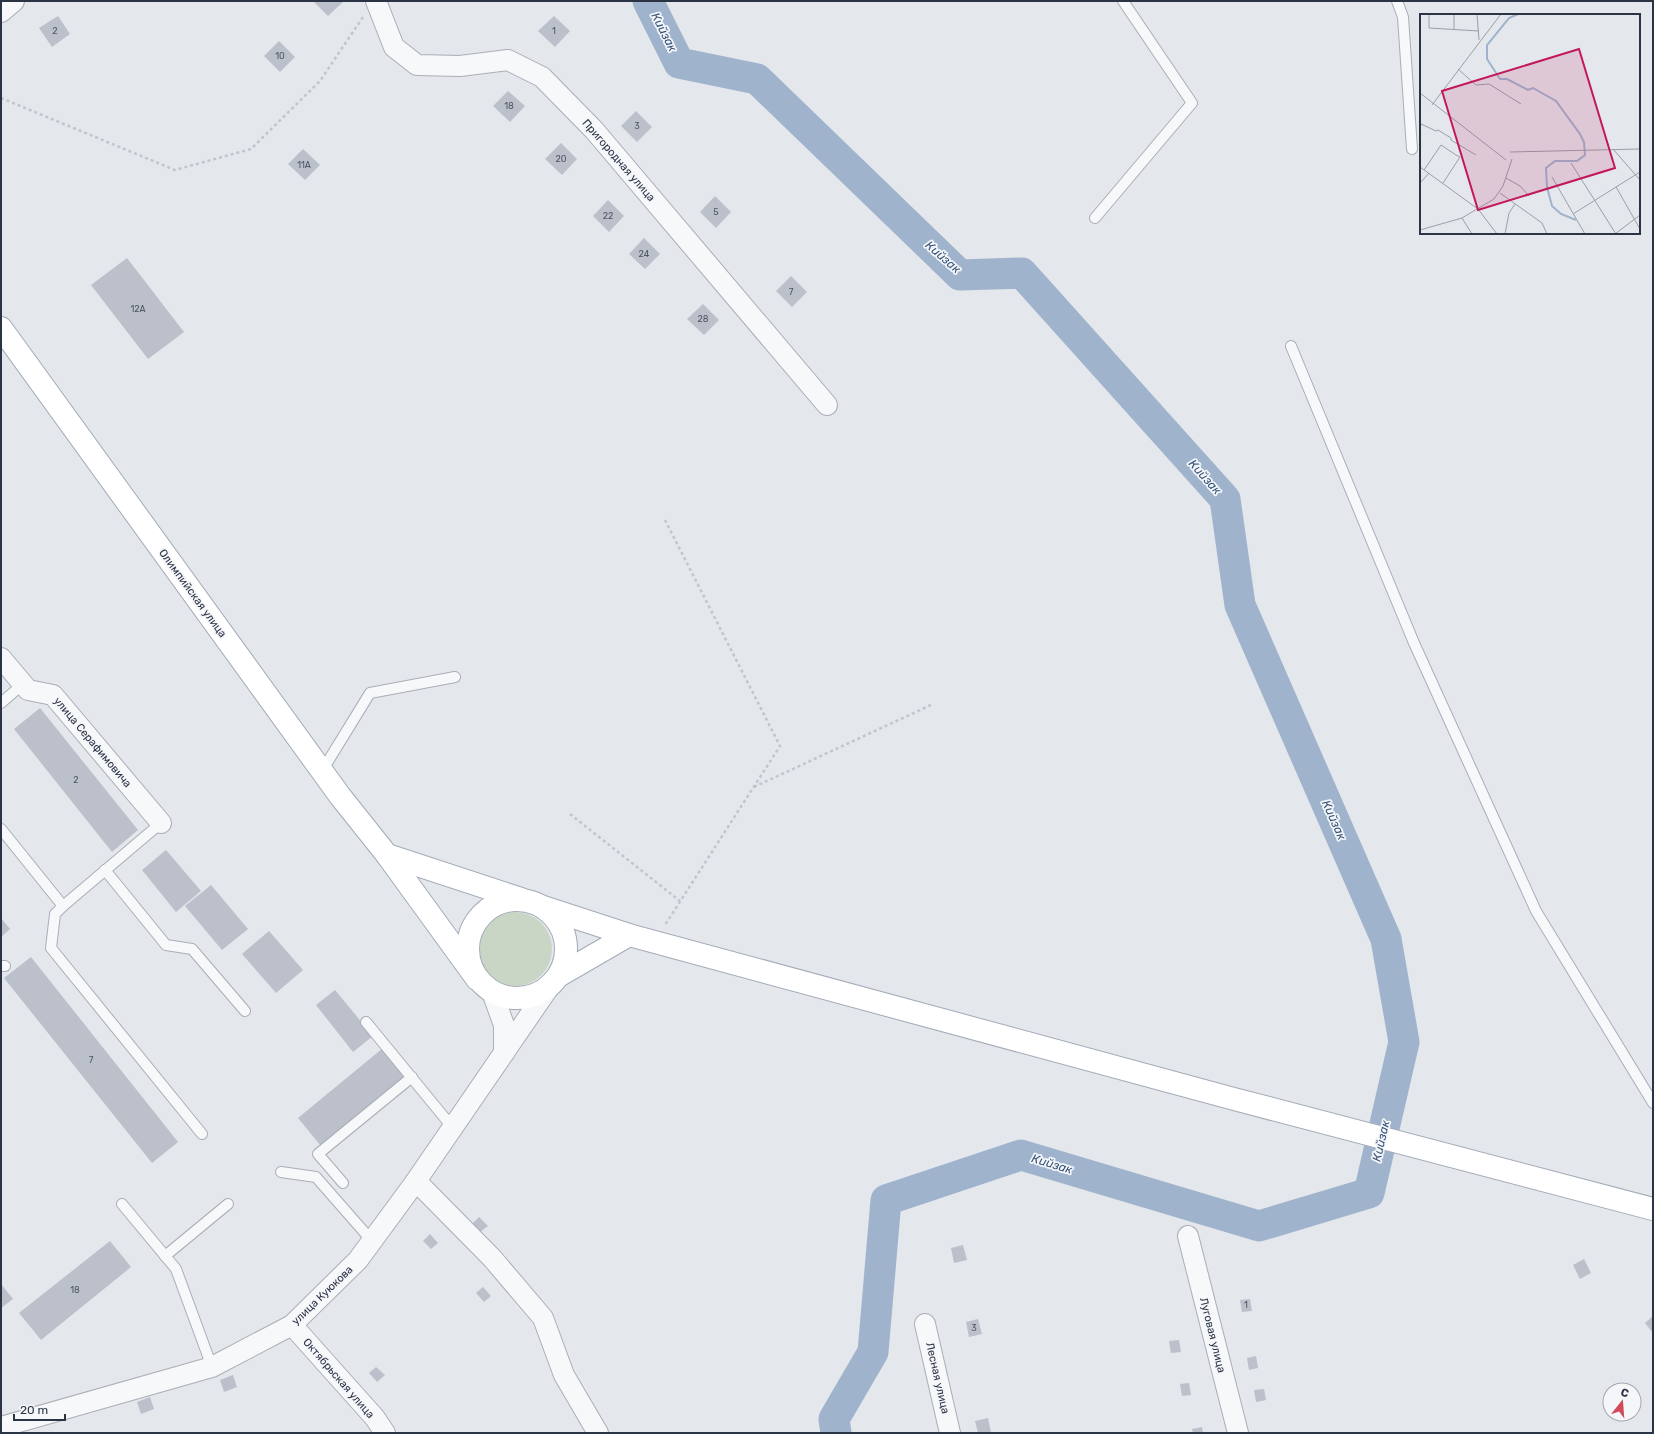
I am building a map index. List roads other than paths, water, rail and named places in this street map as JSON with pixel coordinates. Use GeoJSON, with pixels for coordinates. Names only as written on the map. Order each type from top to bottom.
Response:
{"type":"FeatureCollection","features":[{"type":"Feature","properties":{"kind":"main road","name":"Олимпийская улица"},"geometry":{"type":"LineString","coordinates":[[1,328],[322,771],[387,855],[484,986]]}},
{"type":"Feature","properties":{"kind":"main road"},"geometry":{"type":"LineString","coordinates":[[387,855],[629,935],[1234,1099],[1653,1210]]}},
{"type":"Feature","properties":{"kind":"main road"},"geometry":{"type":"LineString","coordinates":[[554,982],[567,956],[566,937],[557,920],[534,903],[505,901],[487,909],[474,924],[468,942],[469,962],[484,986],[510,999],[529,998],[629,935]]}},
{"type":"Feature","properties":{"kind":"street"},"geometry":{"type":"LineString","coordinates":[[1,12],[14,1]]}},
{"type":"Feature","properties":{"kind":"street","name":"Пригородная улица"},"geometry":{"type":"LineString","coordinates":[[370,8],[394,47],[416,65],[460,66],[508,60],[542,77],[594,130],[827,405]]}},
{"type":"Feature","properties":{"kind":"street","name":"улица Серафимовича"},"geometry":{"type":"LineString","coordinates":[[1,658],[28,690],[54,695],[161,823]]}},
{"type":"Feature","properties":{"kind":"street","name":"улица Куюкова"},"geometry":{"type":"LineString","coordinates":[[1,1427],[212,1367],[292,1325],[358,1260],[416,1181],[554,982]]}},
{"type":"Feature","properties":{"kind":"street"},"geometry":{"type":"LineString","coordinates":[[484,986],[504,1025],[504,1053]]}},
{"type":"Feature","properties":{"kind":"street"},"geometry":{"type":"LineString","coordinates":[[416,1181],[492,1258],[543,1318],[564,1375],[598,1433]]}},
{"type":"Feature","properties":{"kind":"street","name":"Луговая улица"},"geometry":{"type":"LineString","coordinates":[[1188,1236],[1238,1433]]}},
{"type":"Feature","properties":{"kind":"street","name":"Лесная улица"},"geometry":{"type":"LineString","coordinates":[[925,1324],[950,1433]]}},
{"type":"Feature","properties":{"kind":"street","name":"Октябрьская улица"},"geometry":{"type":"LineString","coordinates":[[292,1325],[375,1418],[385,1433]]}},
{"type":"Feature","properties":{"kind":"lane"},"geometry":{"type":"LineString","coordinates":[[1094,218],[1192,103],[1123,1]]}},
{"type":"Feature","properties":{"kind":"lane"},"geometry":{"type":"LineString","coordinates":[[1397,1],[1403,17],[1412,149]]}},
{"type":"Feature","properties":{"kind":"lane"},"geometry":{"type":"LineString","coordinates":[[1291,346],[1414,643],[1536,911],[1653,1103]]}},
{"type":"Feature","properties":{"kind":"lane"},"geometry":{"type":"LineString","coordinates":[[322,771],[370,693],[455,677]]}},
{"type":"Feature","properties":{"kind":"lane"},"geometry":{"type":"LineString","coordinates":[[1,703],[23,684]]}},
{"type":"Feature","properties":{"kind":"lane"},"geometry":{"type":"LineString","coordinates":[[161,823],[55,914],[52,948],[202,1134]]}},
{"type":"Feature","properties":{"kind":"lane"},"geometry":{"type":"LineString","coordinates":[[1,829],[63,906]]}},
{"type":"Feature","properties":{"kind":"lane"},"geometry":{"type":"LineString","coordinates":[[105,870],[166,945],[192,949],[245,1011]]}},
{"type":"Feature","properties":{"kind":"lane"},"geometry":{"type":"LineString","coordinates":[[366,1022],[453,1128]]}},
{"type":"Feature","properties":{"kind":"lane"},"geometry":{"type":"LineString","coordinates":[[343,1183],[318,1154],[412,1077]]}},
{"type":"Feature","properties":{"kind":"lane"},"geometry":{"type":"LineString","coordinates":[[281,1172],[316,1177],[372,1241]]}},
{"type":"Feature","properties":{"kind":"lane"},"geometry":{"type":"LineString","coordinates":[[122,1204],[176,1269],[212,1367]]}},
{"type":"Feature","properties":{"kind":"lane"},"geometry":{"type":"LineString","coordinates":[[165,1256],[228,1204]]}},
{"type":"Feature","properties":{"kind":"waterway","name":"Кийзак"},"geometry":{"type":"LineString","coordinates":[[648,1],[679,63],[757,79],[960,275],[1022,273],[1225,499],[1240,605],[1386,939],[1404,1042],[1369,1193],[1259,1226],[1021,1155],[886,1200],[873,1352],[834,1419],[836,1433]]}}]}
